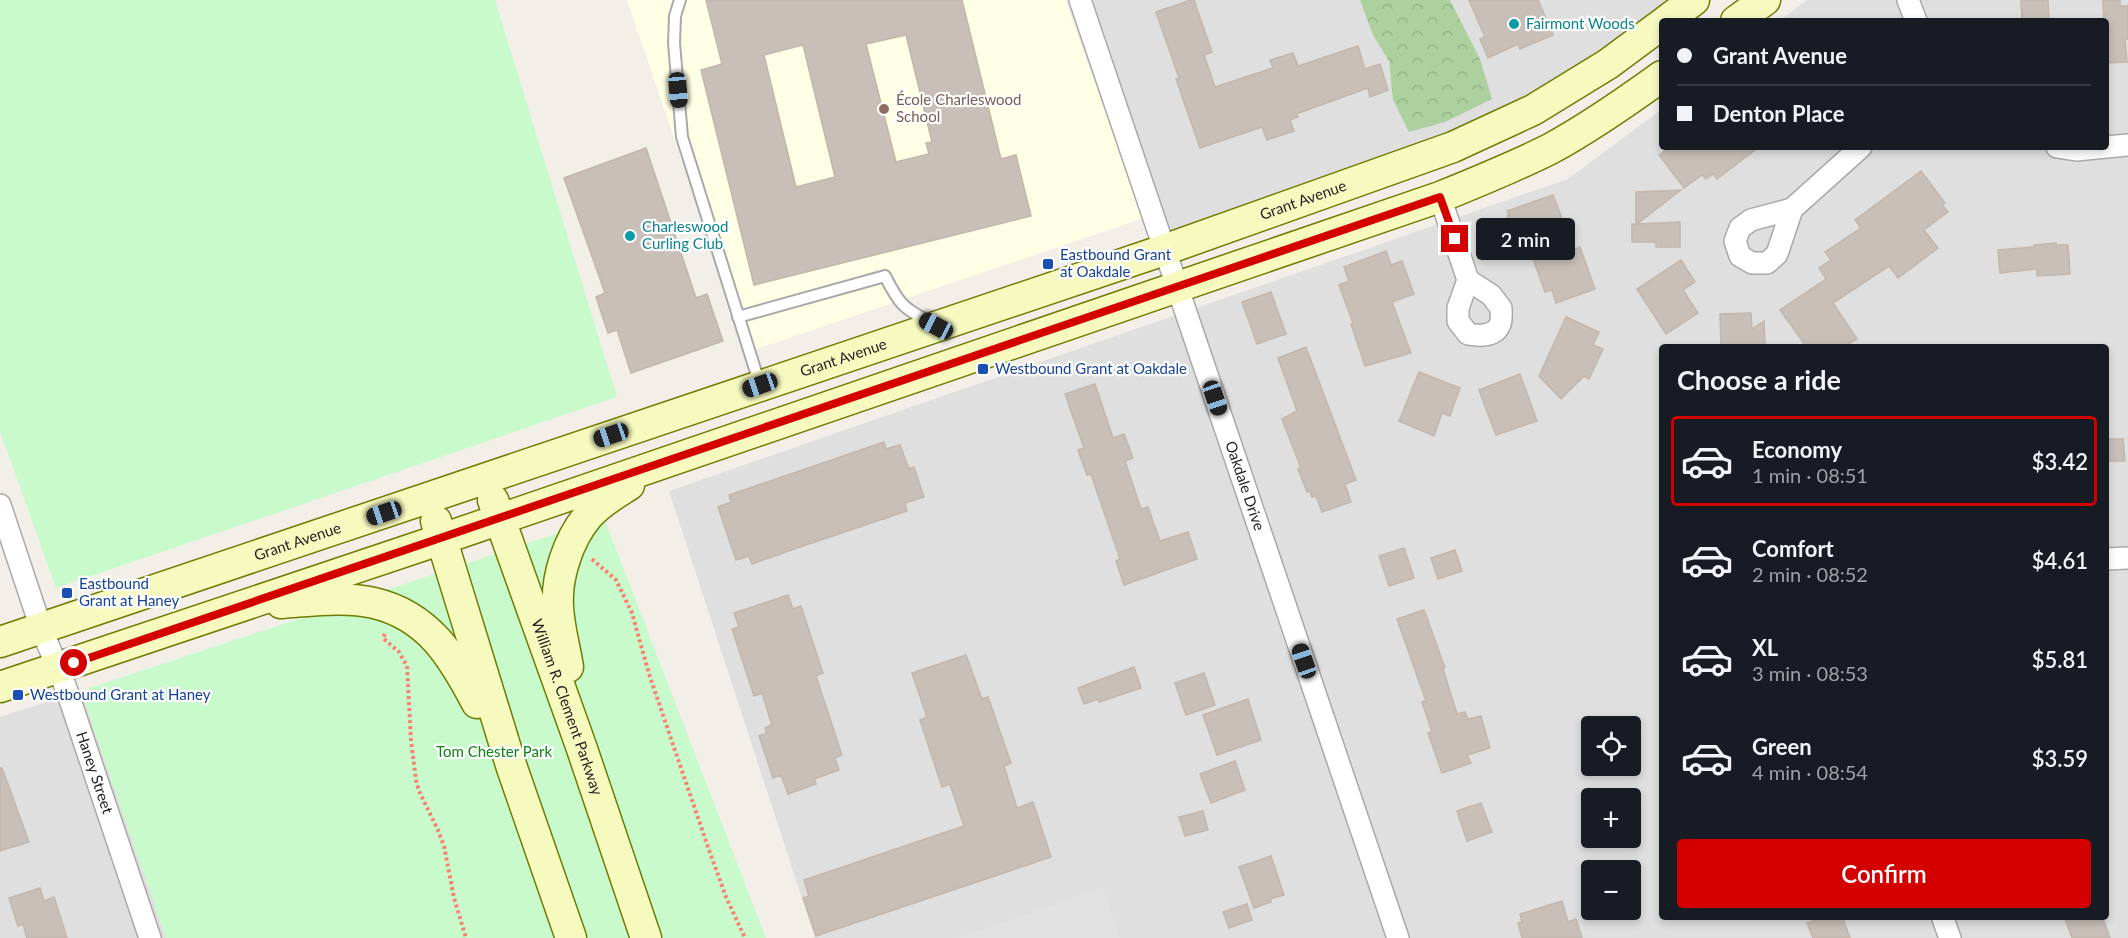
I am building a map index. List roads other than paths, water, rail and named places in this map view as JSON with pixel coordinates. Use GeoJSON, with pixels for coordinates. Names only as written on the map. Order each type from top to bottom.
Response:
{"type":"FeatureCollection","features":[{"type":"Feature","properties":{"kind":"main road"},"geometry":{"type":"LineString","coordinates":[[1670,18],[1694,0]]}},
{"type":"Feature","properties":{"kind":"main road"},"geometry":{"type":"LineString","coordinates":[[1740,18],[1765,0]]}},
{"type":"Feature","properties":{"kind":"main road","name":"Grant Avenue"},"geometry":{"type":"LineString","coordinates":[[0,642],[1164,250],[1453,147],[1533,110],[1608,64],[1659,26]]}},
{"type":"Feature","properties":{"kind":"main road"},"geometry":{"type":"LineString","coordinates":[[0,687],[442,539],[1440,197],[1513,167],[1551,148],[1628,101],[1659,78]]}},
{"type":"Feature","properties":{"kind":"main road"},"geometry":{"type":"LineString","coordinates":[[581,746],[558,607],[565,562],[577,531],[589,515],[610,497],[667,462]]}},
{"type":"Feature","properties":{"kind":"main road","name":"William R. Clement Parkway"},"geometry":{"type":"LineString","coordinates":[[485,477],[581,746],[646,938]]}},
{"type":"Feature","properties":{"kind":"main road"},"geometry":{"type":"LineString","coordinates":[[427,498],[442,539],[511,765],[571,938]]}},
{"type":"Feature","properties":{"kind":"main road"},"geometry":{"type":"LineString","coordinates":[[245,604],[337,600],[373,602],[398,610],[417,621],[439,641],[459,669],[511,765]]}},
{"type":"Feature","properties":{"kind":"street","name":"Oakdale Drive"},"geometry":{"type":"LineString","coordinates":[[1080,0],[1398,938]]}},
{"type":"Feature","properties":{"kind":"street"},"geometry":{"type":"LineString","coordinates":[[1908,0],[1915,18]]}},
{"type":"Feature","properties":{"kind":"street"},"geometry":{"type":"LineString","coordinates":[[2109,147],[2128,145]]}},
{"type":"Feature","properties":{"kind":"street"},"geometry":{"type":"LineString","coordinates":[[1792,209],[1858,150]]}},
{"type":"Feature","properties":{"kind":"street"},"geometry":{"type":"LineString","coordinates":[[1440,197],[1468,280]]}},
{"type":"Feature","properties":{"kind":"street","name":"Haney Street"},"geometry":{"type":"LineString","coordinates":[[0,505],[41,628],[59,668],[150,938]]}},
{"type":"Feature","properties":{"kind":"street"},"geometry":{"type":"LineString","coordinates":[[2109,559],[2128,558]]}},
{"type":"Feature","properties":{"kind":"street"},"geometry":{"type":"LineString","coordinates":[[1943,920],[1950,938]]}},
{"type":"Feature","properties":{"kind":"lane"},"geometry":{"type":"LineString","coordinates":[[680,0],[675,16],[674,43],[682,137],[760,385]]}},
{"type":"Feature","properties":{"kind":"lane"},"geometry":{"type":"LineString","coordinates":[[738,317],[885,276],[895,297],[907,310],[936,326]]}},
{"type":"Feature","properties":{"kind":"place","name":"Fairmont Woods"},"geometry":{"type":"Point","coordinates":[1514,24]}},
{"type":"Feature","properties":{"kind":"place","name":"École Charleswood School"},"geometry":{"type":"Point","coordinates":[884,109]}},
{"type":"Feature","properties":{"kind":"place","name":"Charleswood Curling Club"},"geometry":{"type":"Point","coordinates":[630,236]}},
{"type":"Feature","properties":{"kind":"place","name":"Eastbound Grant at Oakdale"},"geometry":{"type":"Point","coordinates":[1048,264]}},
{"type":"Feature","properties":{"kind":"place","name":"Westbound Grant at Oakdale"},"geometry":{"type":"Point","coordinates":[983,369]}},
{"type":"Feature","properties":{"kind":"place","name":"Eastbound Grant at Haney"},"geometry":{"type":"Point","coordinates":[67,593]}},
{"type":"Feature","properties":{"kind":"place","name":"Westbound Grant at Haney"},"geometry":{"type":"Point","coordinates":[18,695]}},
{"type":"Feature","properties":{"kind":"park label","name":"Tom Chester Park"},"geometry":{"type":"Point","coordinates":[494,752]}}]}
